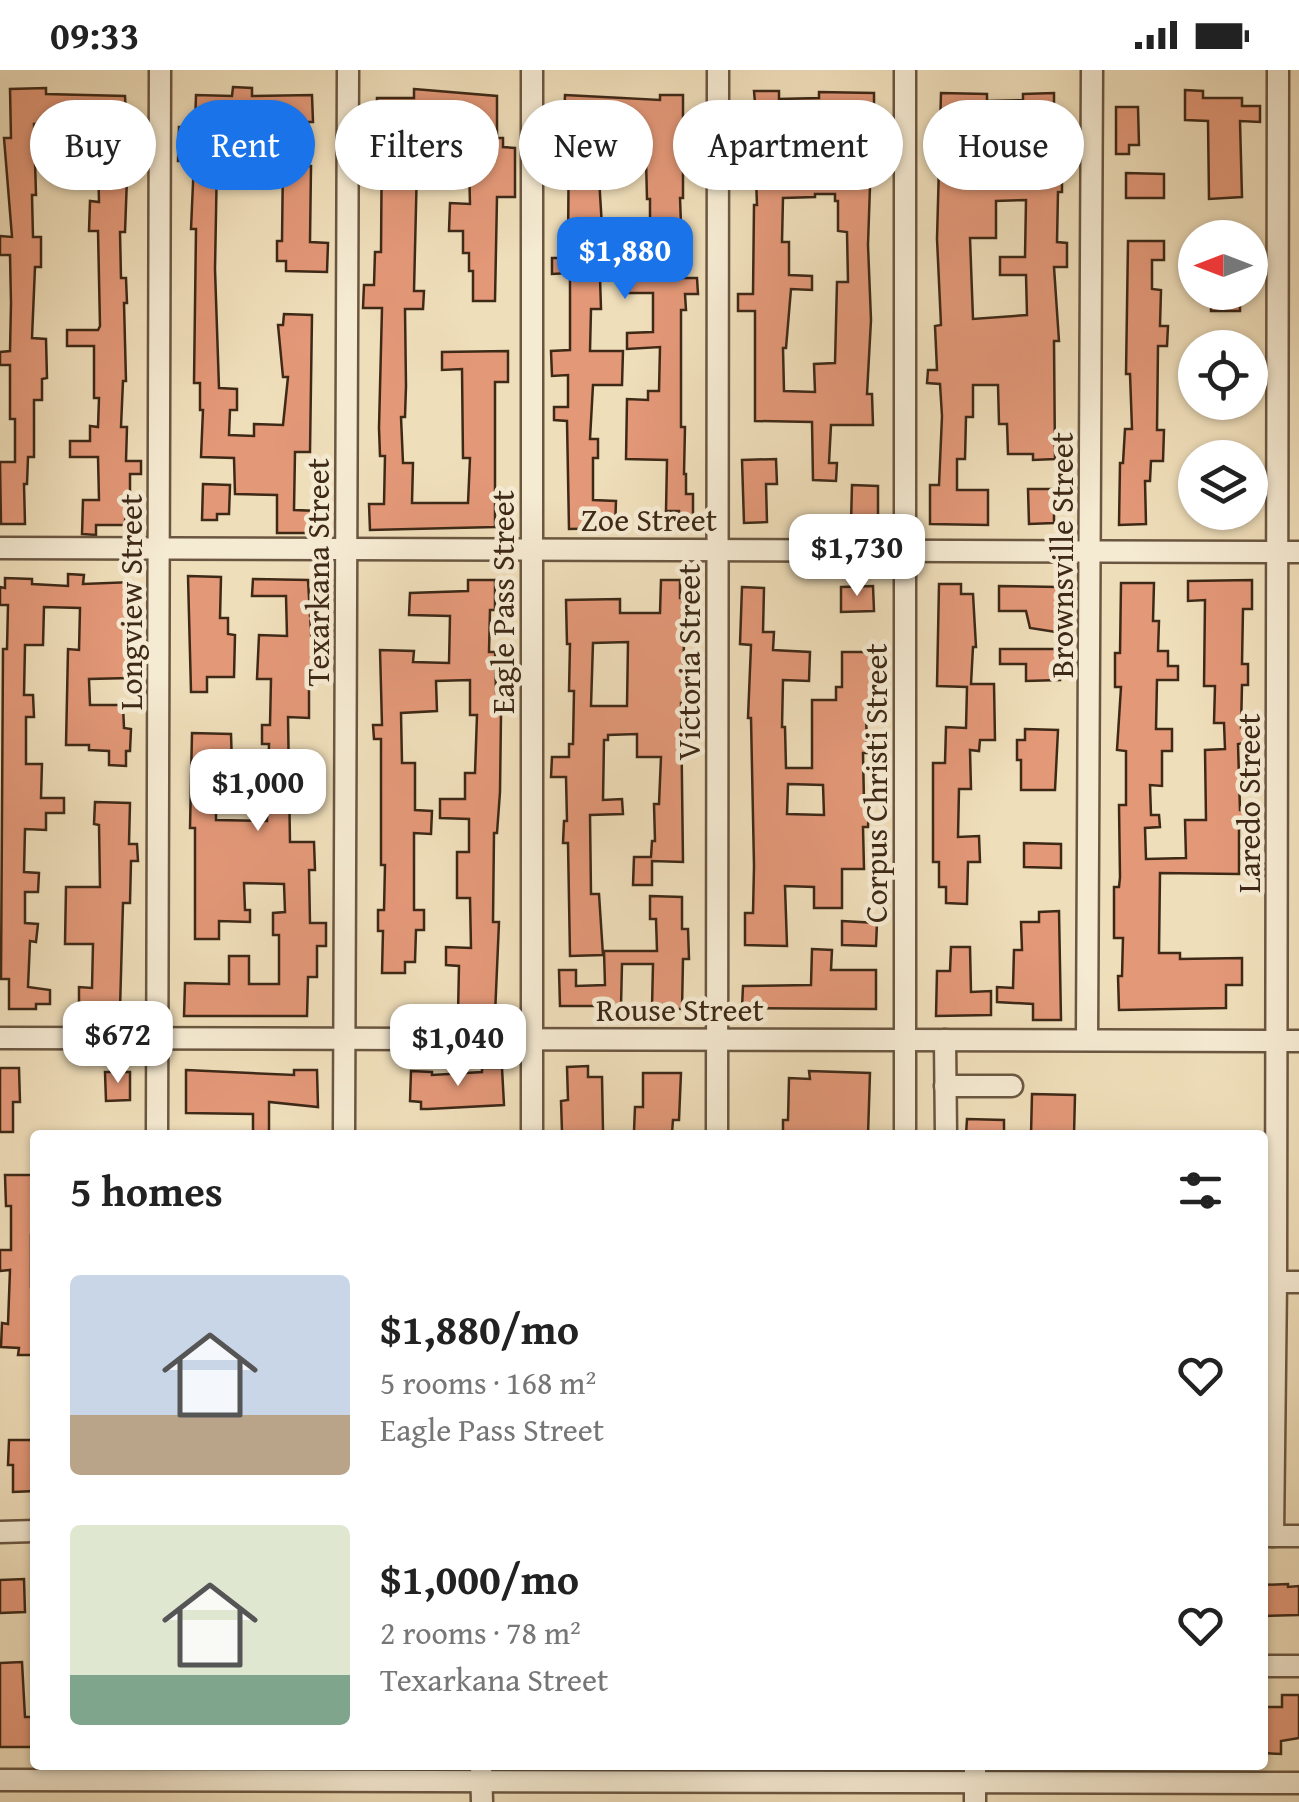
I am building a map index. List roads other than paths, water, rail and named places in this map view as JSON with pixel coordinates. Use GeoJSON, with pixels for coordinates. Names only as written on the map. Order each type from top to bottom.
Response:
{"type":"FeatureCollection","features":[{"type":"Feature","properties":{"kind":"street","name":"Longview Street"},"geometry":{"type":"LineString","coordinates":[[157,1130],[160,70]]}},
{"type":"Feature","properties":{"kind":"street","name":"Texarkana Street"},"geometry":{"type":"LineString","coordinates":[[344,1130],[348,70]]}},
{"type":"Feature","properties":{"kind":"street","name":"Eagle Pass Street"},"geometry":{"type":"LineString","coordinates":[[532,70],[532,1130]]}},
{"type":"Feature","properties":{"kind":"street","name":"Victoria Street"},"geometry":{"type":"LineString","coordinates":[[717,1130],[718,70]]}},
{"type":"Feature","properties":{"kind":"street","name":"Corpus Christi Street"},"geometry":{"type":"LineString","coordinates":[[904,70],[905,1130]]}},
{"type":"Feature","properties":{"kind":"street","name":"Brownsville Street"},"geometry":{"type":"LineString","coordinates":[[1088,1040],[1092,70]]}},
{"type":"Feature","properties":{"kind":"street","name":"Laredo Street"},"geometry":{"type":"LineString","coordinates":[[1268,1536],[1289,552],[1278,70]]}},
{"type":"Feature","properties":{"kind":"street","name":"Zoe Street"},"geometry":{"type":"LineString","coordinates":[[0,548],[1289,552]]}},
{"type":"Feature","properties":{"kind":"street","name":"Rouse Street"},"geometry":{"type":"LineString","coordinates":[[0,1038],[1299,1041]]}},
{"type":"Feature","properties":{"kind":"street"},"geometry":{"type":"LineString","coordinates":[[945,1040],[946,1130]]}},
{"type":"Feature","properties":{"kind":"street"},"geometry":{"type":"LineString","coordinates":[[946,1086],[1012,1086]]}},
{"type":"Feature","properties":{"kind":"street"},"geometry":{"type":"LineString","coordinates":[[1276,1282],[1299,1282]]}},
{"type":"Feature","properties":{"kind":"street"},"geometry":{"type":"LineString","coordinates":[[0,1532],[30,1531]]}},
{"type":"Feature","properties":{"kind":"street"},"geometry":{"type":"LineString","coordinates":[[1268,1536],[1299,1536]]}},
{"type":"Feature","properties":{"kind":"street"},"geometry":{"type":"LineString","coordinates":[[1268,1666],[1299,1666]]}},
{"type":"Feature","properties":{"kind":"street"},"geometry":{"type":"LineString","coordinates":[[0,1780],[160,1772],[344,1773],[481,1783],[1299,1783]]}}]}
